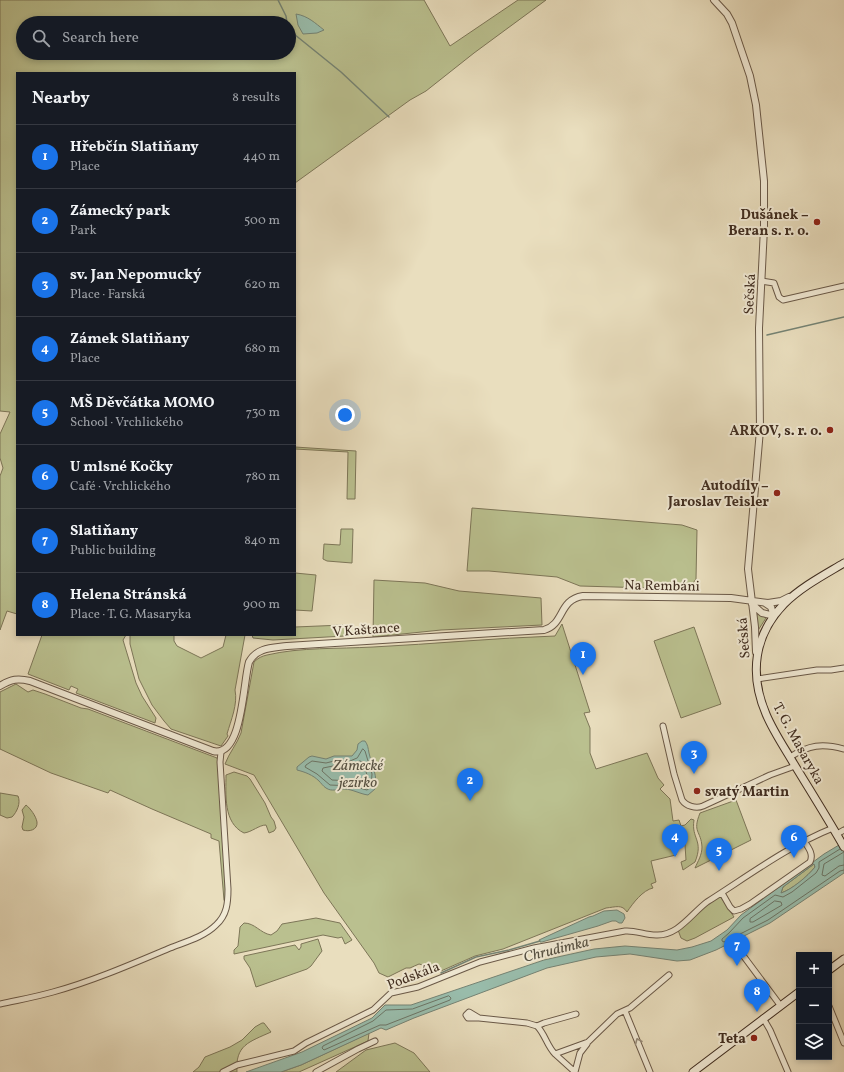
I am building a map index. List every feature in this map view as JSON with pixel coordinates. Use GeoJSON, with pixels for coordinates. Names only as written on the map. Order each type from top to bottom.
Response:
{"type":"FeatureCollection","features":[{"type":"Feature","properties":{"kind":"main road","name":"T. G. Masaryka"},"geometry":{"type":"LineString","coordinates":[[844,563],[797,592],[783,605],[766,627],[761,639],[757,656],[756,670],[759,692],[766,714],[795,766],[844,847]]}},
{"type":"Feature","properties":{"kind":"main road"},"geometry":{"type":"LineString","coordinates":[[832,968],[844,959]]}},
{"type":"Feature","properties":{"kind":"main road"},"geometry":{"type":"LineString","coordinates":[[693,1072],[796,994]]}},
{"type":"Feature","properties":{"kind":"street","name":"Sečská"},"geometry":{"type":"LineString","coordinates":[[714,0],[729,18],[735,29],[749,70],[756,105],[764,188],[759,328],[760,446],[748,563],[748,578],[756,630],[756,670]]}},
{"type":"Feature","properties":{"kind":"street"},"geometry":{"type":"LineString","coordinates":[[761,281],[774,283],[779,297],[783,300],[844,286]]}},
{"type":"Feature","properties":{"kind":"street","name":"Sečská"},"geometry":{"type":"LineString","coordinates":[[752,602],[773,603],[784,600],[797,592]]}},
{"type":"Feature","properties":{"kind":"street","name":"Na Rembáni"},"geometry":{"type":"LineString","coordinates":[[572,599],[587,596],[731,598],[752,602]]}},
{"type":"Feature","properties":{"kind":"street","name":"V Kaštance"},"geometry":{"type":"LineString","coordinates":[[221,752],[227,748],[234,738],[239,722],[248,666],[253,655],[259,651],[288,646],[544,630],[550,628],[556,623],[566,604],[572,599]]}},
{"type":"Feature","properties":{"kind":"street","name":"Sečská"},"geometry":{"type":"LineString","coordinates":[[752,602],[762,613],[774,616]]}},
{"type":"Feature","properties":{"kind":"street","name":"Sečská"},"geometry":{"type":"LineString","coordinates":[[764,602],[770,606],[774,616]]}},
{"type":"Feature","properties":{"kind":"street"},"geometry":{"type":"LineString","coordinates":[[757,680],[817,670],[844,668]]}},
{"type":"Feature","properties":{"kind":"street"},"geometry":{"type":"LineString","coordinates":[[0,686],[14,679],[30,681],[213,751],[221,752],[220,762],[228,889],[224,915],[216,926],[198,936],[151,956],[67,988],[39,996],[0,1004]]}},
{"type":"Feature","properties":{"kind":"street"},"geometry":{"type":"LineString","coordinates":[[663,726],[682,800],[686,804],[698,808],[770,775],[795,766]]}},
{"type":"Feature","properties":{"kind":"street"},"geometry":{"type":"LineString","coordinates":[[790,757],[805,749],[815,746],[831,746],[844,749]]}},
{"type":"Feature","properties":{"kind":"street","name":"Podskála"},"geometry":{"type":"LineString","coordinates":[[223,1072],[233,1066],[294,1051],[304,1044],[373,1010],[391,993],[418,987],[480,962],[534,948],[625,931],[653,935],[668,934],[682,925],[702,906],[804,841],[844,830]]}},
{"type":"Feature","properties":{"kind":"street"},"geometry":{"type":"LineString","coordinates":[[722,893],[730,908],[734,911],[750,904],[810,862],[812,854],[804,841]]}},
{"type":"Feature","properties":{"kind":"street"},"geometry":{"type":"LineString","coordinates":[[736,946],[780,1005]]}},
{"type":"Feature","properties":{"kind":"street"},"geometry":{"type":"LineString","coordinates":[[479,1018],[527,1023],[537,1026],[541,1030],[549,1047],[575,1072],[580,1053],[588,1042],[616,1015],[625,1011],[669,975]]}},
{"type":"Feature","properties":{"kind":"street"},"geometry":{"type":"LineString","coordinates":[[625,1011],[650,1072]]}},
{"type":"Feature","properties":{"kind":"street"},"geometry":{"type":"LineString","coordinates":[[537,1026],[576,1014]]}},
{"type":"Feature","properties":{"kind":"street"},"geometry":{"type":"LineString","coordinates":[[832,1014],[844,1044]]}},
{"type":"Feature","properties":{"kind":"street"},"geometry":{"type":"LineString","coordinates":[[763,1018],[770,1030],[788,1072]]}},
{"type":"Feature","properties":{"kind":"street"},"geometry":{"type":"LineString","coordinates":[[316,1072],[375,1041]]}},
{"type":"Feature","properties":{"kind":"street"},"geometry":{"type":"LineString","coordinates":[[555,1054],[588,1042]]}},
{"type":"Feature","properties":{"kind":"shaded area"},"geometry":{"type":"Polygon","coordinates":[[[0,0],[424,0],[450,46],[518,0],[546,0],[474,53],[426,91],[410,100],[296,182],[296,72],[16,72],[16,614],[7,611],[0,630],[0,476],[3,468],[0,458],[0,434],[10,412],[0,411],[0,0]]]}},
{"type":"Feature","properties":{"kind":"shaded area"},"geometry":{"type":"Polygon","coordinates":[[[296,447],[356,451],[355,499],[347,499],[348,452],[296,449],[296,447]]]}},
{"type":"Feature","properties":{"kind":"shaded area"},"geometry":{"type":"Polygon","coordinates":[[[472,508],[682,525],[697,530],[696,579],[691,586],[684,589],[580,586],[557,577],[489,571],[467,571],[472,508]]]}},
{"type":"Feature","properties":{"kind":"shaded area"},"geometry":{"type":"Polygon","coordinates":[[[341,529],[353,529],[352,563],[327,561],[323,559],[324,544],[340,545],[341,529]]]}},
{"type":"Feature","properties":{"kind":"shaded area"},"geometry":{"type":"Polygon","coordinates":[[[296,573],[316,575],[312,611],[296,610],[296,573]]]}},
{"type":"Feature","properties":{"kind":"shaded area"},"geometry":{"type":"Polygon","coordinates":[[[374,580],[425,583],[459,591],[541,598],[542,625],[441,630],[373,637],[374,580]]]}},
{"type":"Feature","properties":{"kind":"shaded area"},"geometry":{"type":"Polygon","coordinates":[[[755,611],[766,618],[757,632],[755,611]]]}},
{"type":"Feature","properties":{"kind":"shaded area"},"geometry":{"type":"Polygon","coordinates":[[[562,624],[590,712],[584,713],[590,728],[590,753],[596,769],[647,753],[658,778],[664,785],[660,789],[670,799],[673,821],[679,820],[681,826],[685,825],[691,819],[694,820],[694,831],[698,844],[695,862],[683,870],[681,862],[686,860],[684,830],[674,830],[676,855],[651,861],[656,882],[651,884],[653,888],[642,894],[627,912],[621,907],[606,908],[503,949],[475,956],[441,971],[438,965],[430,967],[419,964],[406,968],[388,977],[379,973],[374,963],[324,893],[254,775],[225,764],[241,733],[254,662],[265,655],[306,649],[373,647],[555,636],[562,624]]]}},
{"type":"Feature","properties":{"kind":"shaded area"},"geometry":{"type":"Polygon","coordinates":[[[343,625],[347,629],[345,636],[273,640],[253,638],[252,636],[296,636],[296,627],[343,625]]]}},
{"type":"Feature","properties":{"kind":"shaded area"},"geometry":{"type":"Polygon","coordinates":[[[694,627],[721,704],[681,718],[654,641],[694,627]]]}},
{"type":"Feature","properties":{"kind":"shaded area"},"geometry":{"type":"Polygon","coordinates":[[[42,636],[125,636],[123,640],[136,683],[142,696],[156,718],[155,723],[76,693],[78,689],[71,686],[69,690],[28,674],[42,636]]]}},
{"type":"Feature","properties":{"kind":"shaded area"},"geometry":{"type":"Polygon","coordinates":[[[130,636],[174,636],[174,641],[177,646],[201,658],[223,647],[226,636],[245,636],[235,690],[235,706],[227,734],[228,736],[221,746],[171,729],[152,705],[139,679],[130,644],[130,636]]]}},
{"type":"Feature","properties":{"kind":"shaded area"},"geometry":{"type":"Polygon","coordinates":[[[16,684],[28,692],[33,690],[81,708],[88,709],[217,758],[226,889],[225,902],[219,841],[211,838],[211,834],[110,790],[108,793],[51,773],[0,749],[0,692],[16,684]]]}},
{"type":"Feature","properties":{"kind":"shaded area"},"geometry":{"type":"Polygon","coordinates":[[[234,772],[247,776],[250,779],[274,821],[276,828],[274,831],[269,833],[266,825],[244,833],[232,822],[227,807],[226,775],[234,772]]]}},
{"type":"Feature","properties":{"kind":"shaded area"},"geometry":{"type":"Polygon","coordinates":[[[0,793],[18,796],[18,807],[12,817],[7,818],[0,815],[0,793]]]}},
{"type":"Feature","properties":{"kind":"shaded area"},"geometry":{"type":"Polygon","coordinates":[[[736,800],[751,840],[695,868],[702,850],[697,828],[700,813],[736,800]]]}},
{"type":"Feature","properties":{"kind":"shaded area"},"geometry":{"type":"Polygon","coordinates":[[[26,805],[33,812],[37,822],[35,829],[28,831],[23,830],[22,827],[24,817],[22,810],[26,805]]]}},
{"type":"Feature","properties":{"kind":"shaded area"},"geometry":{"type":"Polygon","coordinates":[[[814,864],[815,867],[804,879],[795,886],[781,893],[783,887],[814,864]]]}},
{"type":"Feature","properties":{"kind":"shaded area"},"geometry":{"type":"Polygon","coordinates":[[[720,896],[734,917],[695,938],[687,941],[681,938],[678,930],[708,903],[720,896]]]}},
{"type":"Feature","properties":{"kind":"shaded area"},"geometry":{"type":"Polygon","coordinates":[[[316,918],[340,923],[352,940],[345,944],[342,937],[338,938],[323,935],[234,954],[234,950],[238,946],[240,927],[244,923],[248,923],[271,935],[277,931],[282,924],[316,918]]]}},
{"type":"Feature","properties":{"kind":"shaded area"},"geometry":{"type":"Polygon","coordinates":[[[318,939],[322,951],[311,966],[307,969],[256,987],[250,968],[244,959],[244,956],[295,945],[299,950],[301,944],[318,939]]]}},
{"type":"Feature","properties":{"kind":"shaded area"},"geometry":{"type":"Polygon","coordinates":[[[264,1023],[271,1032],[250,1042],[241,1050],[238,1056],[237,1072],[193,1072],[199,1067],[205,1057],[230,1047],[242,1040],[255,1027],[264,1023]]]}},
{"type":"Feature","properties":{"kind":"shaded area"},"geometry":{"type":"Polygon","coordinates":[[[369,1033],[368,1041],[299,1072],[281,1072],[301,1065],[369,1033]]]}},
{"type":"Feature","properties":{"kind":"shaded area"},"geometry":{"type":"Polygon","coordinates":[[[395,1043],[414,1053],[430,1072],[336,1072],[366,1050],[395,1043]]]}},
{"type":"Feature","properties":{"kind":"water"},"geometry":{"type":"Polygon","coordinates":[[[296,14],[308,18],[324,30],[317,33],[303,34],[298,25],[296,14]]]}},
{"type":"Feature","properties":{"kind":"water","name":"Zámecké jezírko"},"geometry":{"type":"Polygon","coordinates":[[[365,741],[367,745],[376,780],[375,789],[368,795],[347,789],[328,789],[314,777],[297,770],[297,767],[312,756],[326,759],[334,756],[352,756],[357,750],[358,744],[365,741]]]}},
{"type":"Feature","properties":{"kind":"water"},"geometry":{"type":"Polygon","coordinates":[[[844,842],[844,873],[770,923],[716,950],[690,960],[677,961],[630,954],[596,957],[547,968],[386,1030],[381,1028],[301,1065],[281,1072],[246,1072],[302,1052],[372,1018],[385,1005],[411,1005],[544,960],[594,949],[625,946],[677,950],[711,941],[727,930],[741,915],[824,854],[844,842]],[[814,864],[783,887],[781,893],[790,889],[815,867],[814,864]]]}},
{"type":"Feature","properties":{"kind":"water"},"geometry":{"type":"Polygon","coordinates":[[[617,910],[624,914],[625,918],[622,923],[612,921],[542,942],[539,940],[604,911],[617,910]]]}},
{"type":"Feature","properties":{"kind":"waterway"},"geometry":{"type":"LineString","coordinates":[[278,0],[286,16]]}},
{"type":"Feature","properties":{"kind":"waterway"},"geometry":{"type":"LineString","coordinates":[[296,36],[341,72],[389,117]]}},
{"type":"Feature","properties":{"kind":"waterway"},"geometry":{"type":"LineString","coordinates":[[767,335],[844,317]]}},
{"type":"Feature","properties":{"kind":"waterway","name":"Chrudimka"},"geometry":{"type":"LineString","coordinates":[[441,973],[476,957],[509,950],[540,941]]}},
{"type":"Feature","properties":{"kind":"place","name":"Dušánek – Beran s. r. o."},"geometry":{"type":"Point","coordinates":[817,222]}},
{"type":"Feature","properties":{"kind":"place","name":"ARKOV, s. r. o."},"geometry":{"type":"Point","coordinates":[830,430]}},
{"type":"Feature","properties":{"kind":"place","name":"Autodíly – Jaroslav Teisler"},"geometry":{"type":"Point","coordinates":[777,493]}},
{"type":"Feature","properties":{"kind":"place","name":"Hřebčín Slatiňany"},"geometry":{"type":"Point","coordinates":[583,675]}},
{"type":"Feature","properties":{"kind":"place","name":"sv. Jan Nepomucký"},"geometry":{"type":"Point","coordinates":[694,774]}},
{"type":"Feature","properties":{"kind":"place","name":"svatý Martin"},"geometry":{"type":"Point","coordinates":[697,791]}},
{"type":"Feature","properties":{"kind":"place","name":"Zámecký park"},"geometry":{"type":"Point","coordinates":[470,801]}},
{"type":"Feature","properties":{"kind":"place","name":"Zámek Slatiňany"},"geometry":{"type":"Point","coordinates":[675,857]}},
{"type":"Feature","properties":{"kind":"place","name":"U mlsné Kočky"},"geometry":{"type":"Point","coordinates":[794,858]}},
{"type":"Feature","properties":{"kind":"place","name":"MŠ Děvčátka MOMO"},"geometry":{"type":"Point","coordinates":[719,871]}},
{"type":"Feature","properties":{"kind":"place","name":"Slatiňany"},"geometry":{"type":"Point","coordinates":[737,966]}},
{"type":"Feature","properties":{"kind":"place","name":"Helena Stránská"},"geometry":{"type":"Point","coordinates":[757,1012]}},
{"type":"Feature","properties":{"kind":"place","name":"Teta"},"geometry":{"type":"Point","coordinates":[754,1038]}}]}
